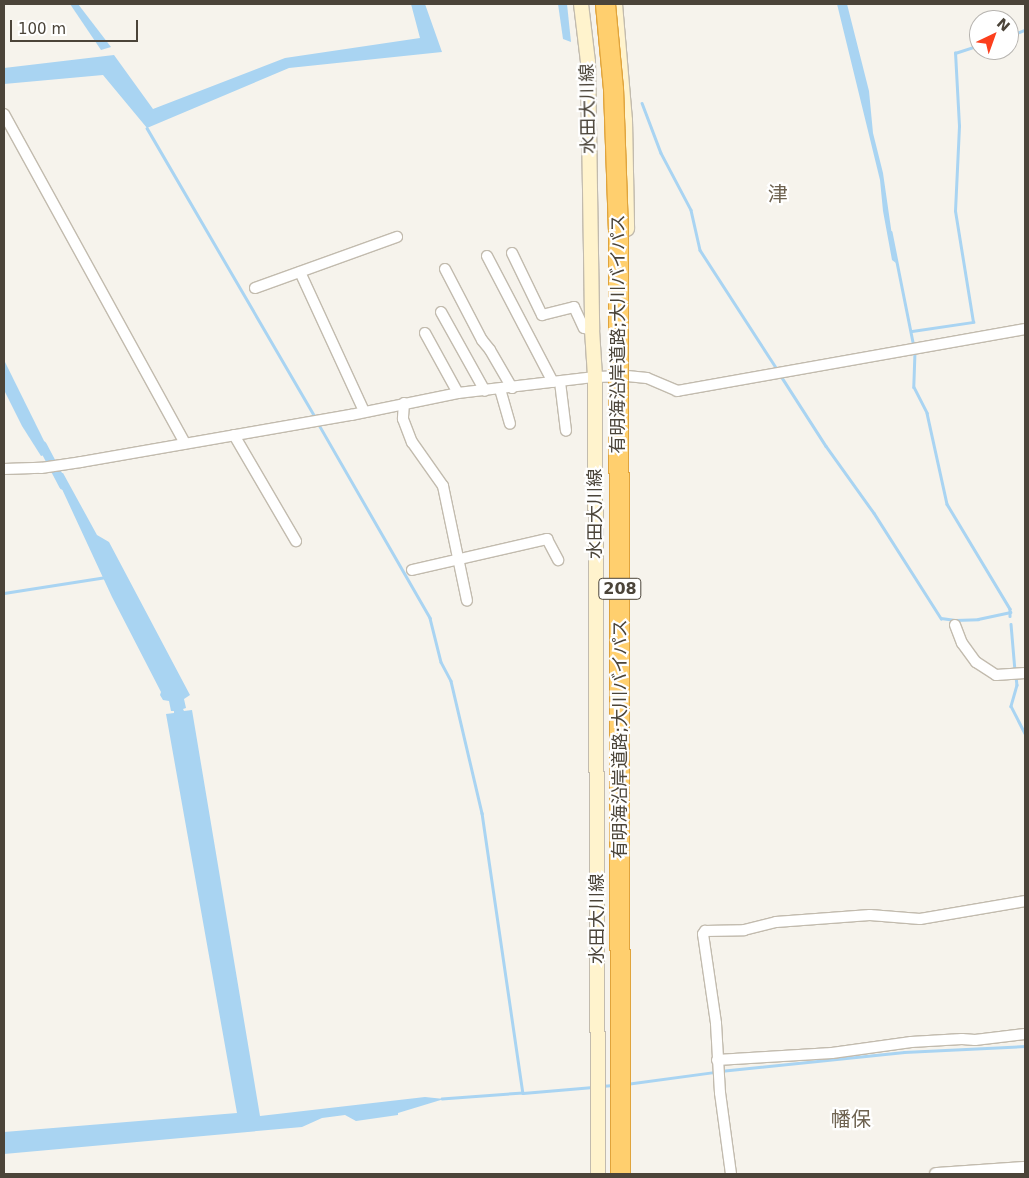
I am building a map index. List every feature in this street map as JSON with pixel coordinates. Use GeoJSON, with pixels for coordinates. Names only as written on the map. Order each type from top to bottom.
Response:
{"type":"FeatureCollection","features":[{"type":"Feature","properties":{"kind":"highway","name":"有明海沿岸道路;大川バイパス"},"geometry":{"type":"LineString","coordinates":[[600,4],[608,88],[613,219],[616,1174]]}},
{"type":"Feature","properties":{"kind":"highway","name":"有明海沿岸道路;大川バイパス"},"geometry":{"type":"LineString","coordinates":[[605,4],[616,162],[619,304],[620,1174]]}},
{"type":"Feature","properties":{"kind":"main road","name":"水田大川線"},"geometry":{"type":"LineString","coordinates":[[580,4],[588,62],[592,330],[595,377],[598,1174]]}},
{"type":"Feature","properties":{"kind":"main road","name":"水田大川線"},"geometry":{"type":"LineString","coordinates":[[615,4],[625,120],[627,376],[624,652],[628,1174]]}},
{"type":"Feature","properties":{"kind":"street"},"geometry":{"type":"LineString","coordinates":[[4,114],[185,443]]}},
{"type":"Feature","properties":{"kind":"street"},"geometry":{"type":"LineString","coordinates":[[255,288],[397,237]]}},
{"type":"Feature","properties":{"kind":"street"},"geometry":{"type":"LineString","coordinates":[[512,253],[542,315],[574,307],[584,328],[592,330]]}},
{"type":"Feature","properties":{"kind":"street"},"geometry":{"type":"LineString","coordinates":[[487,256],[557,382],[566,432]]}},
{"type":"Feature","properties":{"kind":"street"},"geometry":{"type":"LineString","coordinates":[[445,270],[482,340],[512,388]]}},
{"type":"Feature","properties":{"kind":"street"},"geometry":{"type":"LineString","coordinates":[[300,272],[364,411]]}},
{"type":"Feature","properties":{"kind":"street"},"geometry":{"type":"LineString","coordinates":[[441,312],[485,391]]}},
{"type":"Feature","properties":{"kind":"street"},"geometry":{"type":"LineString","coordinates":[[4,469],[41,468],[61,465],[317,421],[458,393],[595,377],[627,376],[647,378],[677,391],[1025,329]]}},
{"type":"Feature","properties":{"kind":"street"},"geometry":{"type":"LineString","coordinates":[[425,333],[458,393]]}},
{"type":"Feature","properties":{"kind":"street"},"geometry":{"type":"LineString","coordinates":[[500,389],[510,424]]}},
{"type":"Feature","properties":{"kind":"street"},"geometry":{"type":"LineString","coordinates":[[404,403],[403,419],[412,442],[443,486],[468,601]]}},
{"type":"Feature","properties":{"kind":"street"},"geometry":{"type":"LineString","coordinates":[[234,435],[295,541]]}},
{"type":"Feature","properties":{"kind":"street"},"geometry":{"type":"LineString","coordinates":[[412,570],[547,539],[558,560]]}},
{"type":"Feature","properties":{"kind":"street"},"geometry":{"type":"LineString","coordinates":[[955,625],[962,643],[976,662],[996,675],[1019,673]]}},
{"type":"Feature","properties":{"kind":"street"},"geometry":{"type":"LineString","coordinates":[[732,1174],[719,1080],[716,1023],[704,931],[744,930],[776,922],[870,915],[920,919],[1025,901]]}},
{"type":"Feature","properties":{"kind":"street"},"geometry":{"type":"LineString","coordinates":[[717,1060],[832,1053],[911,1042],[975,1040],[1025,1034]]}},
{"type":"Feature","properties":{"kind":"street"},"geometry":{"type":"LineString","coordinates":[[936,1174],[1025,1168]]}},
{"type":"Feature","properties":{"kind":"water"},"geometry":{"type":"Polygon","coordinates":[[[70,4],[78,4],[111,47],[101,50],[70,4]]]}},
{"type":"Feature","properties":{"kind":"water"},"geometry":{"type":"Polygon","coordinates":[[[411,4],[425,4],[442,52],[289,68],[147,128],[103,75],[4,84],[4,68],[114,55],[153,109],[285,58],[420,38],[411,4]]]}},
{"type":"Feature","properties":{"kind":"water"},"geometry":{"type":"Polygon","coordinates":[[[558,4],[567,4],[571,42],[563,39],[558,4]]]}},
{"type":"Feature","properties":{"kind":"water"},"geometry":{"type":"Polygon","coordinates":[[[837,4],[847,4],[869,91],[873,133],[883,173],[896,263],[892,260],[883,211],[880,180],[837,4]]]}},
{"type":"Feature","properties":{"kind":"water"},"geometry":{"type":"Polygon","coordinates":[[[4,360],[50,453],[41,456],[22,426],[4,390],[4,360]]]}},
{"type":"Feature","properties":{"kind":"water"},"geometry":{"type":"Polygon","coordinates":[[[63,473],[97,535],[109,542],[190,695],[184,699],[186,708],[183,709],[184,711],[192,710],[260,1116],[425,1097],[444,1099],[398,1113],[398,1115],[356,1121],[345,1115],[322,1118],[302,1127],[4,1154],[4,1132],[237,1113],[166,714],[174,713],[174,711],[171,711],[169,701],[163,700],[160,695],[161,692],[112,597],[55,474],[63,473]]]}},
{"type":"Feature","properties":{"kind":"waterway"},"geometry":{"type":"LineString","coordinates":[[1019,32],[1025,30]]}},
{"type":"Feature","properties":{"kind":"waterway"},"geometry":{"type":"LineString","coordinates":[[912,331],[973,322],[955,211],[959,126],[955,53],[969,48]]}},
{"type":"Feature","properties":{"kind":"waterway"},"geometry":{"type":"LineString","coordinates":[[642,103],[661,153],[691,210],[700,250],[777,369]]}},
{"type":"Feature","properties":{"kind":"waterway"},"geometry":{"type":"LineString","coordinates":[[147,128],[316,418]]}},
{"type":"Feature","properties":{"kind":"waterway"},"geometry":{"type":"LineString","coordinates":[[891,232],[914,347]]}},
{"type":"Feature","properties":{"kind":"waterway"},"geometry":{"type":"LineString","coordinates":[[915,352],[914,387],[927,413],[947,504],[1010,609],[1010,616]]}},
{"type":"Feature","properties":{"kind":"waterway"},"geometry":{"type":"LineString","coordinates":[[781,376],[826,446],[874,513],[941,618],[955,620],[978,619],[1010,612]]}},
{"type":"Feature","properties":{"kind":"waterway"},"geometry":{"type":"LineString","coordinates":[[318,423],[430,618],[441,662],[451,681],[482,813],[523,1093],[442,1099]]}},
{"type":"Feature","properties":{"kind":"waterway"},"geometry":{"type":"LineString","coordinates":[[42,445],[63,485]]}},
{"type":"Feature","properties":{"kind":"waterway"},"geometry":{"type":"LineString","coordinates":[[4,593],[106,577]]}},
{"type":"Feature","properties":{"kind":"waterway"},"geometry":{"type":"LineString","coordinates":[[1011,624],[1015,671]]}},
{"type":"Feature","properties":{"kind":"waterway"},"geometry":{"type":"LineString","coordinates":[[1016,676],[1017,685],[1011,706],[1025,733]]}},
{"type":"Feature","properties":{"kind":"waterway"},"geometry":{"type":"LineString","coordinates":[[720,1071],[904,1052],[1025,1046]]}},
{"type":"Feature","properties":{"kind":"waterway"},"geometry":{"type":"LineString","coordinates":[[626,1084],[715,1072]]}},
{"type":"Feature","properties":{"kind":"waterway"},"geometry":{"type":"LineString","coordinates":[[601,1086],[613,1085]]}},
{"type":"Feature","properties":{"kind":"waterway"},"geometry":{"type":"LineString","coordinates":[[523,1093],[593,1087]]}},
{"type":"Feature","properties":{"kind":"district","name":"津"},"geometry":{"type":"Point","coordinates":[778,194]}},
{"type":"Feature","properties":{"kind":"district","name":"幡保"},"geometry":{"type":"Point","coordinates":[851,1119]}}]}
